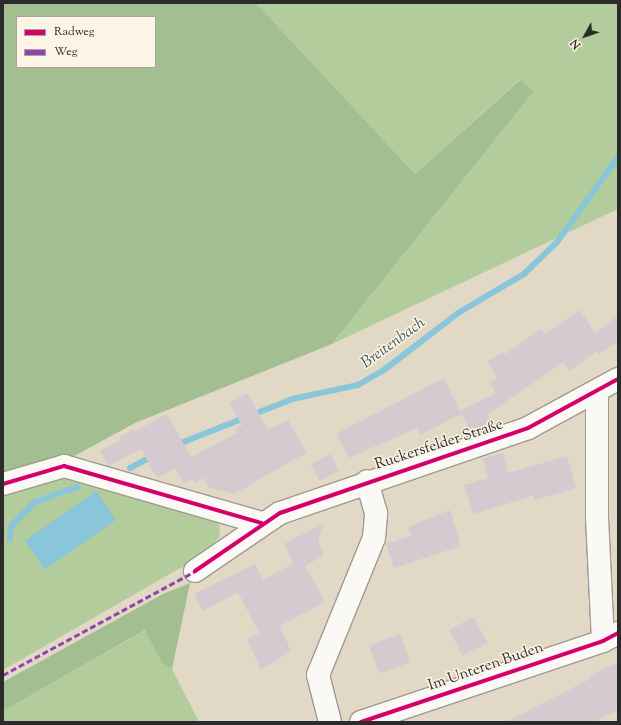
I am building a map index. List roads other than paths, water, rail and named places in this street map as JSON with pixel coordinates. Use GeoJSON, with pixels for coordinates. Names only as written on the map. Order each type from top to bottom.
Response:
{"type":"FeatureCollection","features":[{"type":"Feature","properties":{"kind":"street","name":"Ruckersfelder Straße"},"geometry":{"type":"LineString","coordinates":[[195,571],[262,523],[280,513],[528,428],[597,392],[618,379]]}},
{"type":"Feature","properties":{"kind":"street"},"geometry":{"type":"LineString","coordinates":[[597,392],[597,518],[610,637]]}},
{"type":"Feature","properties":{"kind":"street"},"geometry":{"type":"LineString","coordinates":[[3,484],[64,466],[262,523]]}},
{"type":"Feature","properties":{"kind":"street"},"geometry":{"type":"LineString","coordinates":[[330,722],[318,675],[374,538],[376,513],[367,482]]}},
{"type":"Feature","properties":{"kind":"street","name":"Im Unteren Buden"},"geometry":{"type":"LineString","coordinates":[[361,722],[610,637]]}},
{"type":"Feature","properties":{"kind":"water"},"geometry":{"type":"Polygon","coordinates":[[[96,491],[116,520],[45,570],[25,541],[96,491]]]}},
{"type":"Feature","properties":{"kind":"waterway","name":"Breitenbach"},"geometry":{"type":"LineString","coordinates":[[176,445],[292,399],[358,385],[384,370],[458,313],[524,274],[557,242],[618,157]]}},
{"type":"Feature","properties":{"kind":"waterway","name":"Breitenbach"},"geometry":{"type":"LineString","coordinates":[[130,468],[153,456]]}},
{"type":"Feature","properties":{"kind":"waterway","name":"Breitenbach"},"geometry":{"type":"LineString","coordinates":[[10,539],[11,526],[35,502],[77,487]]}}]}
